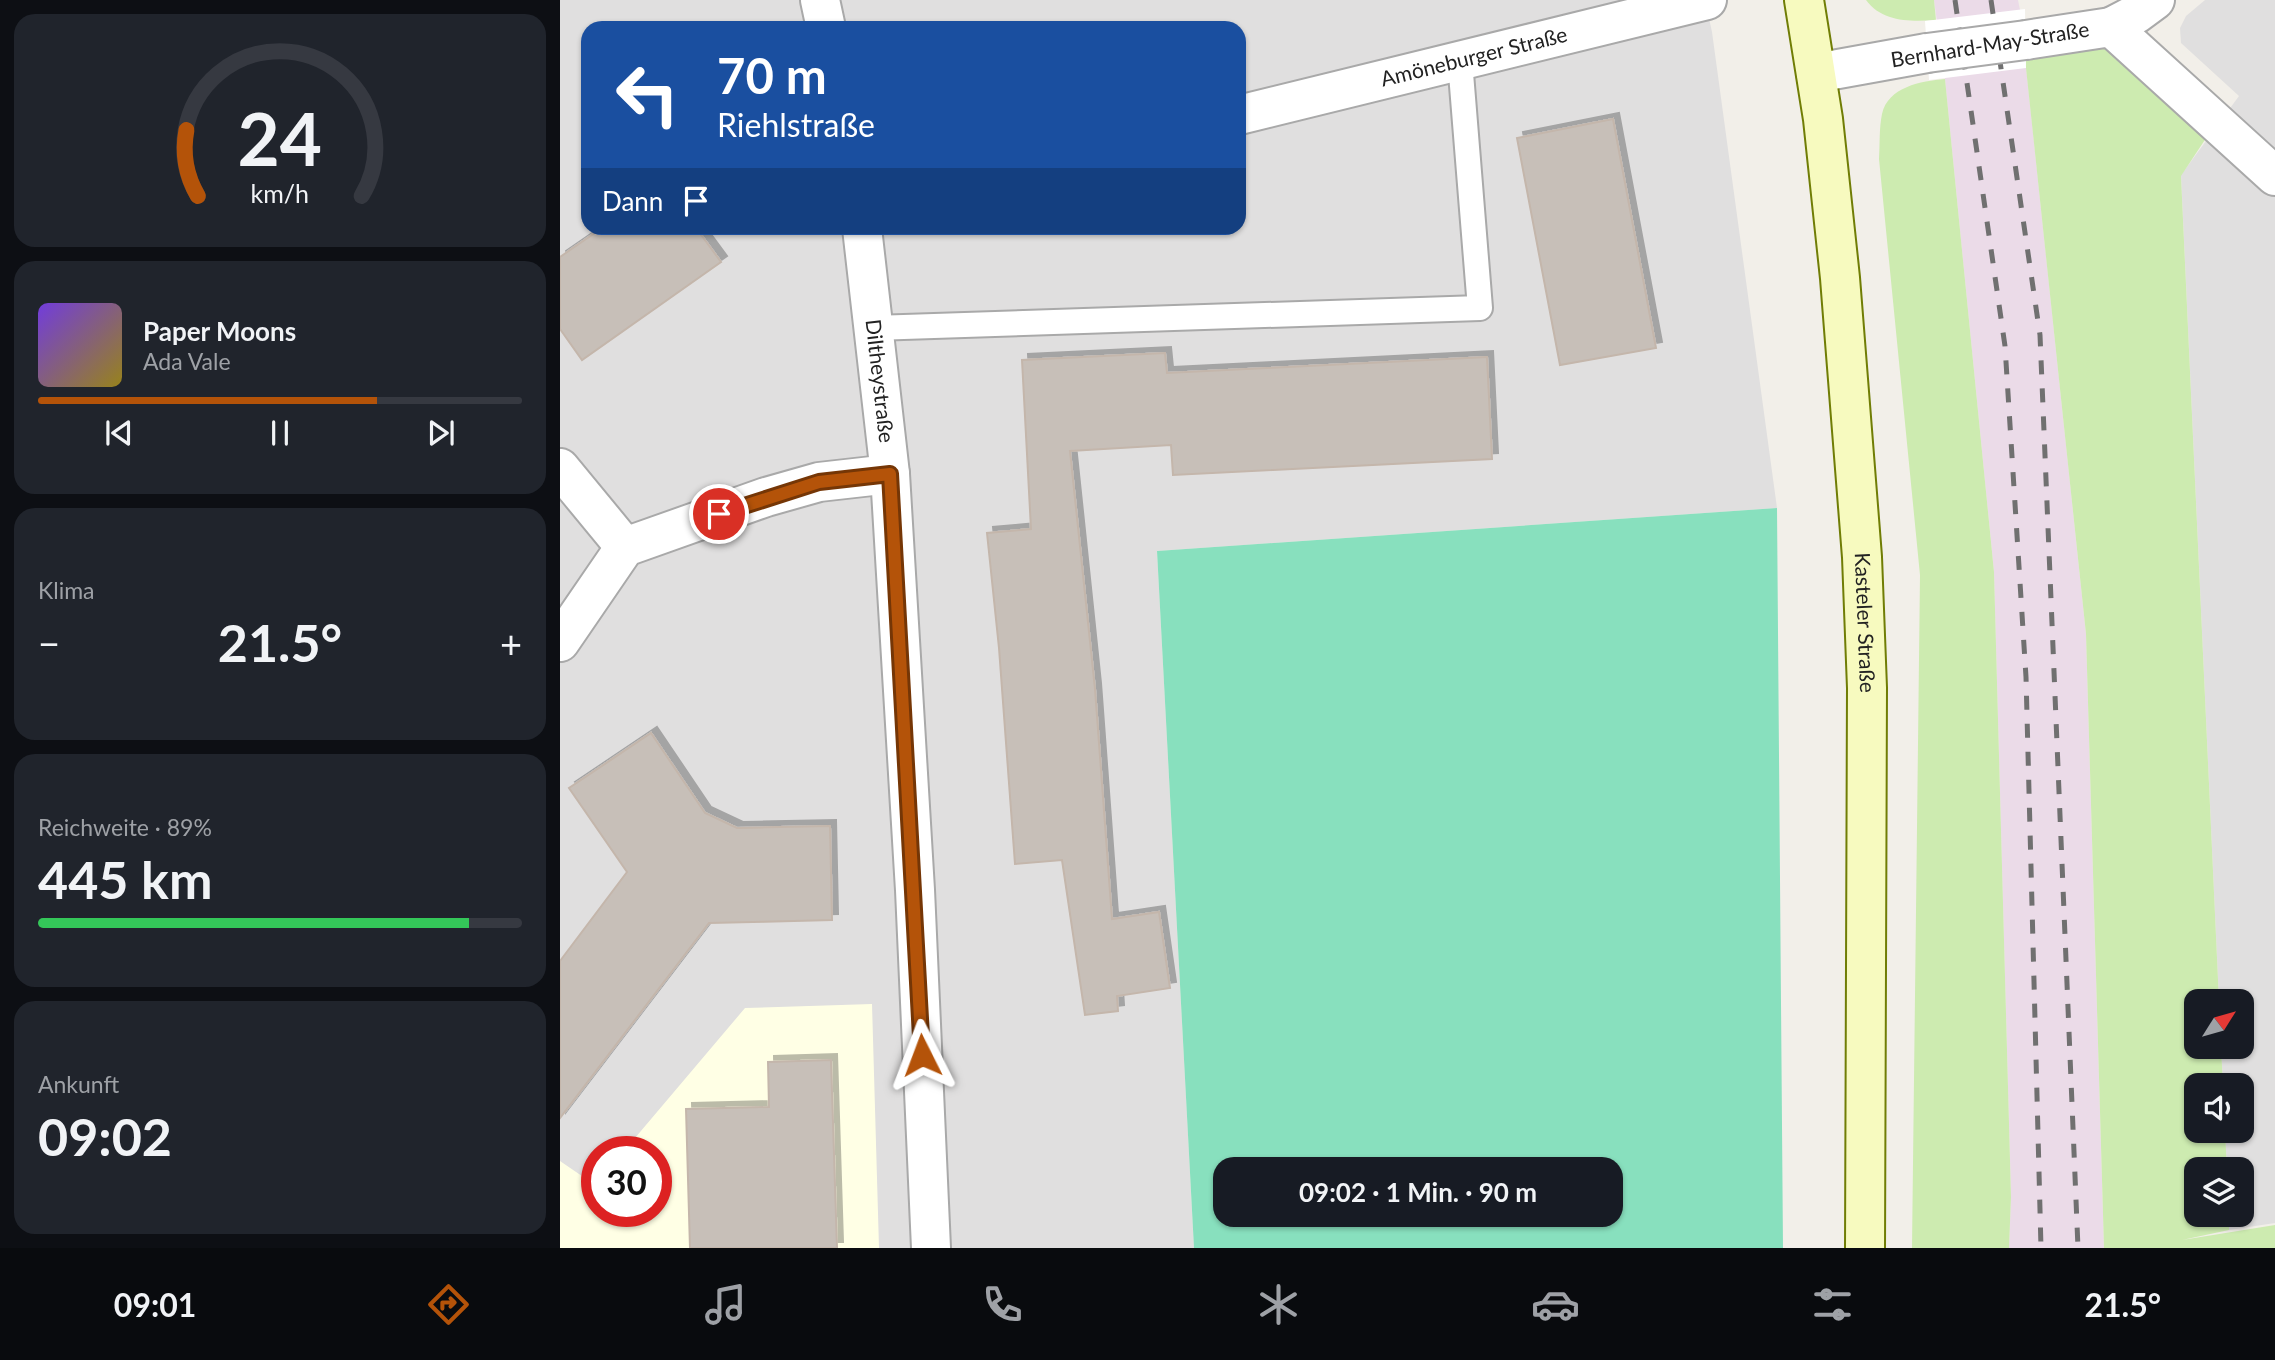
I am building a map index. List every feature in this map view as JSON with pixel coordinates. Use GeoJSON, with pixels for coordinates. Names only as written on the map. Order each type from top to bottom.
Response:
{"type":"FeatureCollection","features":[{"type":"Feature","properties":{"kind":"main road","name":"Kasteler Straße"},"geometry":{"type":"LineString","coordinates":[[1804,0],[1816,74],[1840,278],[1862,556],[1867,688],[1865,1248]]}},
{"type":"Feature","properties":{"kind":"street"},"geometry":{"type":"LineString","coordinates":[[820,0],[824,21]]}},
{"type":"Feature","properties":{"kind":"street","name":"Amöneburger Straße"},"geometry":{"type":"LineString","coordinates":[[1246,113],[1707,0]]}},
{"type":"Feature","properties":{"kind":"street"},"geometry":{"type":"LineString","coordinates":[[2111,27],[2155,0]]}},
{"type":"Feature","properties":{"kind":"street","name":"Bernhard-May-Straße"},"geometry":{"type":"LineString","coordinates":[[1816,74],[1927,53],[2111,27],[2275,176]]}},
{"type":"Feature","properties":{"kind":"street","name":"Diltheystraße"},"geometry":{"type":"LineString","coordinates":[[863,235],[890,474],[915,890],[931,1248]]}},
{"type":"Feature","properties":{"kind":"street"},"geometry":{"type":"LineString","coordinates":[[560,468],[625,547]]}},
{"type":"Feature","properties":{"kind":"street"},"geometry":{"type":"LineString","coordinates":[[560,642],[625,547],[766,497],[819,482],[890,474]]}},
{"type":"Feature","properties":{"kind":"lane"},"geometry":{"type":"LineString","coordinates":[[873,328],[1479,308],[1460,61]]}},
{"type":"Feature","properties":{"kind":"shaded area"},"geometry":{"type":"Polygon","coordinates":[[[560,0],[1705,0],[1712,32],[1777,508],[1157,551],[1194,1248],[560,1248],[560,0]]]}},
{"type":"Feature","properties":{"kind":"shaded area"},"geometry":{"type":"Polygon","coordinates":[[[1934,0],[2018,0],[2020,10],[2086,634],[2104,1248],[2009,1248],[2011,1197],[1994,572],[1945,79],[1934,0]]]}},
{"type":"Feature","properties":{"kind":"shaded area"},"geometry":{"type":"Polygon","coordinates":[[[2205,0],[2275,0],[2275,1223],[2254,1226],[2254,1157],[2226,1157],[2226,1143],[2254,1143],[2254,1073],[2222,1073],[2222,1059],[2254,1059],[2254,989],[2218,989],[2181,175],[2239,96],[2181,43],[2180,28],[2186,16],[2205,0]]]}},
{"type":"Feature","properties":{"kind":"shaded area"},"geometry":{"type":"Polygon","coordinates":[[[872,1004],[879,1248],[560,1248],[560,1161],[581,1175],[581,1227],[672,1227],[672,1136],[637,1136],[745,1008],[872,1004]]]}},
{"type":"Feature","properties":{"kind":"green space"},"geometry":{"type":"Polygon","coordinates":[[[1866,0],[1934,0],[1936,20],[1917,21],[1889,17],[1880,13],[1866,0]]]}},
{"type":"Feature","properties":{"kind":"green space"},"geometry":{"type":"Polygon","coordinates":[[[2111,27],[2216,123],[2181,176],[2218,989],[2184,989],[2184,1059],[2222,1059],[2222,1073],[2184,1073],[2184,1143],[2226,1143],[2226,1157],[2184,1157],[2184,1227],[2229,1227],[2229,1230],[2182,1240],[2275,1225],[2275,1248],[2104,1248],[2086,634],[2026,68],[2026,40],[2111,27]]]}},
{"type":"Feature","properties":{"kind":"green space"},"geometry":{"type":"Polygon","coordinates":[[[1945,79],[1994,572],[2011,1197],[2009,1248],[1912,1248],[1920,575],[1879,159],[1882,114],[1891,97],[1916,84],[1945,79]]]}},
{"type":"Feature","properties":{"kind":"green space"},"geometry":{"type":"Polygon","coordinates":[[[1777,508],[1783,1248],[1194,1248],[1157,551],[1777,508]]]}},
{"type":"Feature","properties":{"kind":"pier"},"geometry":{"type":"Polygon","coordinates":[[[2025,9],[2026,68],[1929,80],[1925,21],[2025,9]]]}},
{"type":"Feature","properties":{"kind":"building"},"geometry":{"type":"Polygon","coordinates":[[[1613,119],[1656,348],[1560,365],[1517,138],[1613,119]]]}},
{"type":"Feature","properties":{"kind":"building"},"geometry":{"type":"Polygon","coordinates":[[[592,235],[701,235],[721,262],[582,360],[560,329],[560,257],[592,235]]]}},
{"type":"Feature","properties":{"kind":"building"},"geometry":{"type":"Polygon","coordinates":[[[1165,353],[1167,373],[1487,357],[1492,459],[1173,475],[1171,445],[1070,451],[1095,689],[1112,919],[1159,912],[1170,988],[1117,996],[1118,1011],[1085,1015],[1062,860],[1015,864],[999,648],[987,533],[1031,529],[1022,360],[1165,353]]]}},
{"type":"Feature","properties":{"kind":"building"},"geometry":{"type":"Polygon","coordinates":[[[651,733],[705,813],[737,828],[830,826],[832,920],[709,923],[560,1118],[560,961],[627,872],[569,788],[651,733]]]}},
{"type":"Feature","properties":{"kind":"building"},"geometry":{"type":"Polygon","coordinates":[[[831,1060],[837,1248],[690,1248],[686,1109],[769,1107],[768,1062],[831,1060]]]}},
{"type":"Feature","properties":{"kind":"railway"},"geometry":{"type":"LineString","coordinates":[[1955,0],[2005,346],[2026,677],[2041,1248]]}},
{"type":"Feature","properties":{"kind":"railway"},"geometry":{"type":"LineString","coordinates":[[1991,0],[2040,335],[2078,1248]]}},
{"type":"Feature","properties":{"kind":"route"},"geometry":{"type":"LineString","coordinates":[[719,514],[819,482],[890,474],[922,1055]]}}]}
